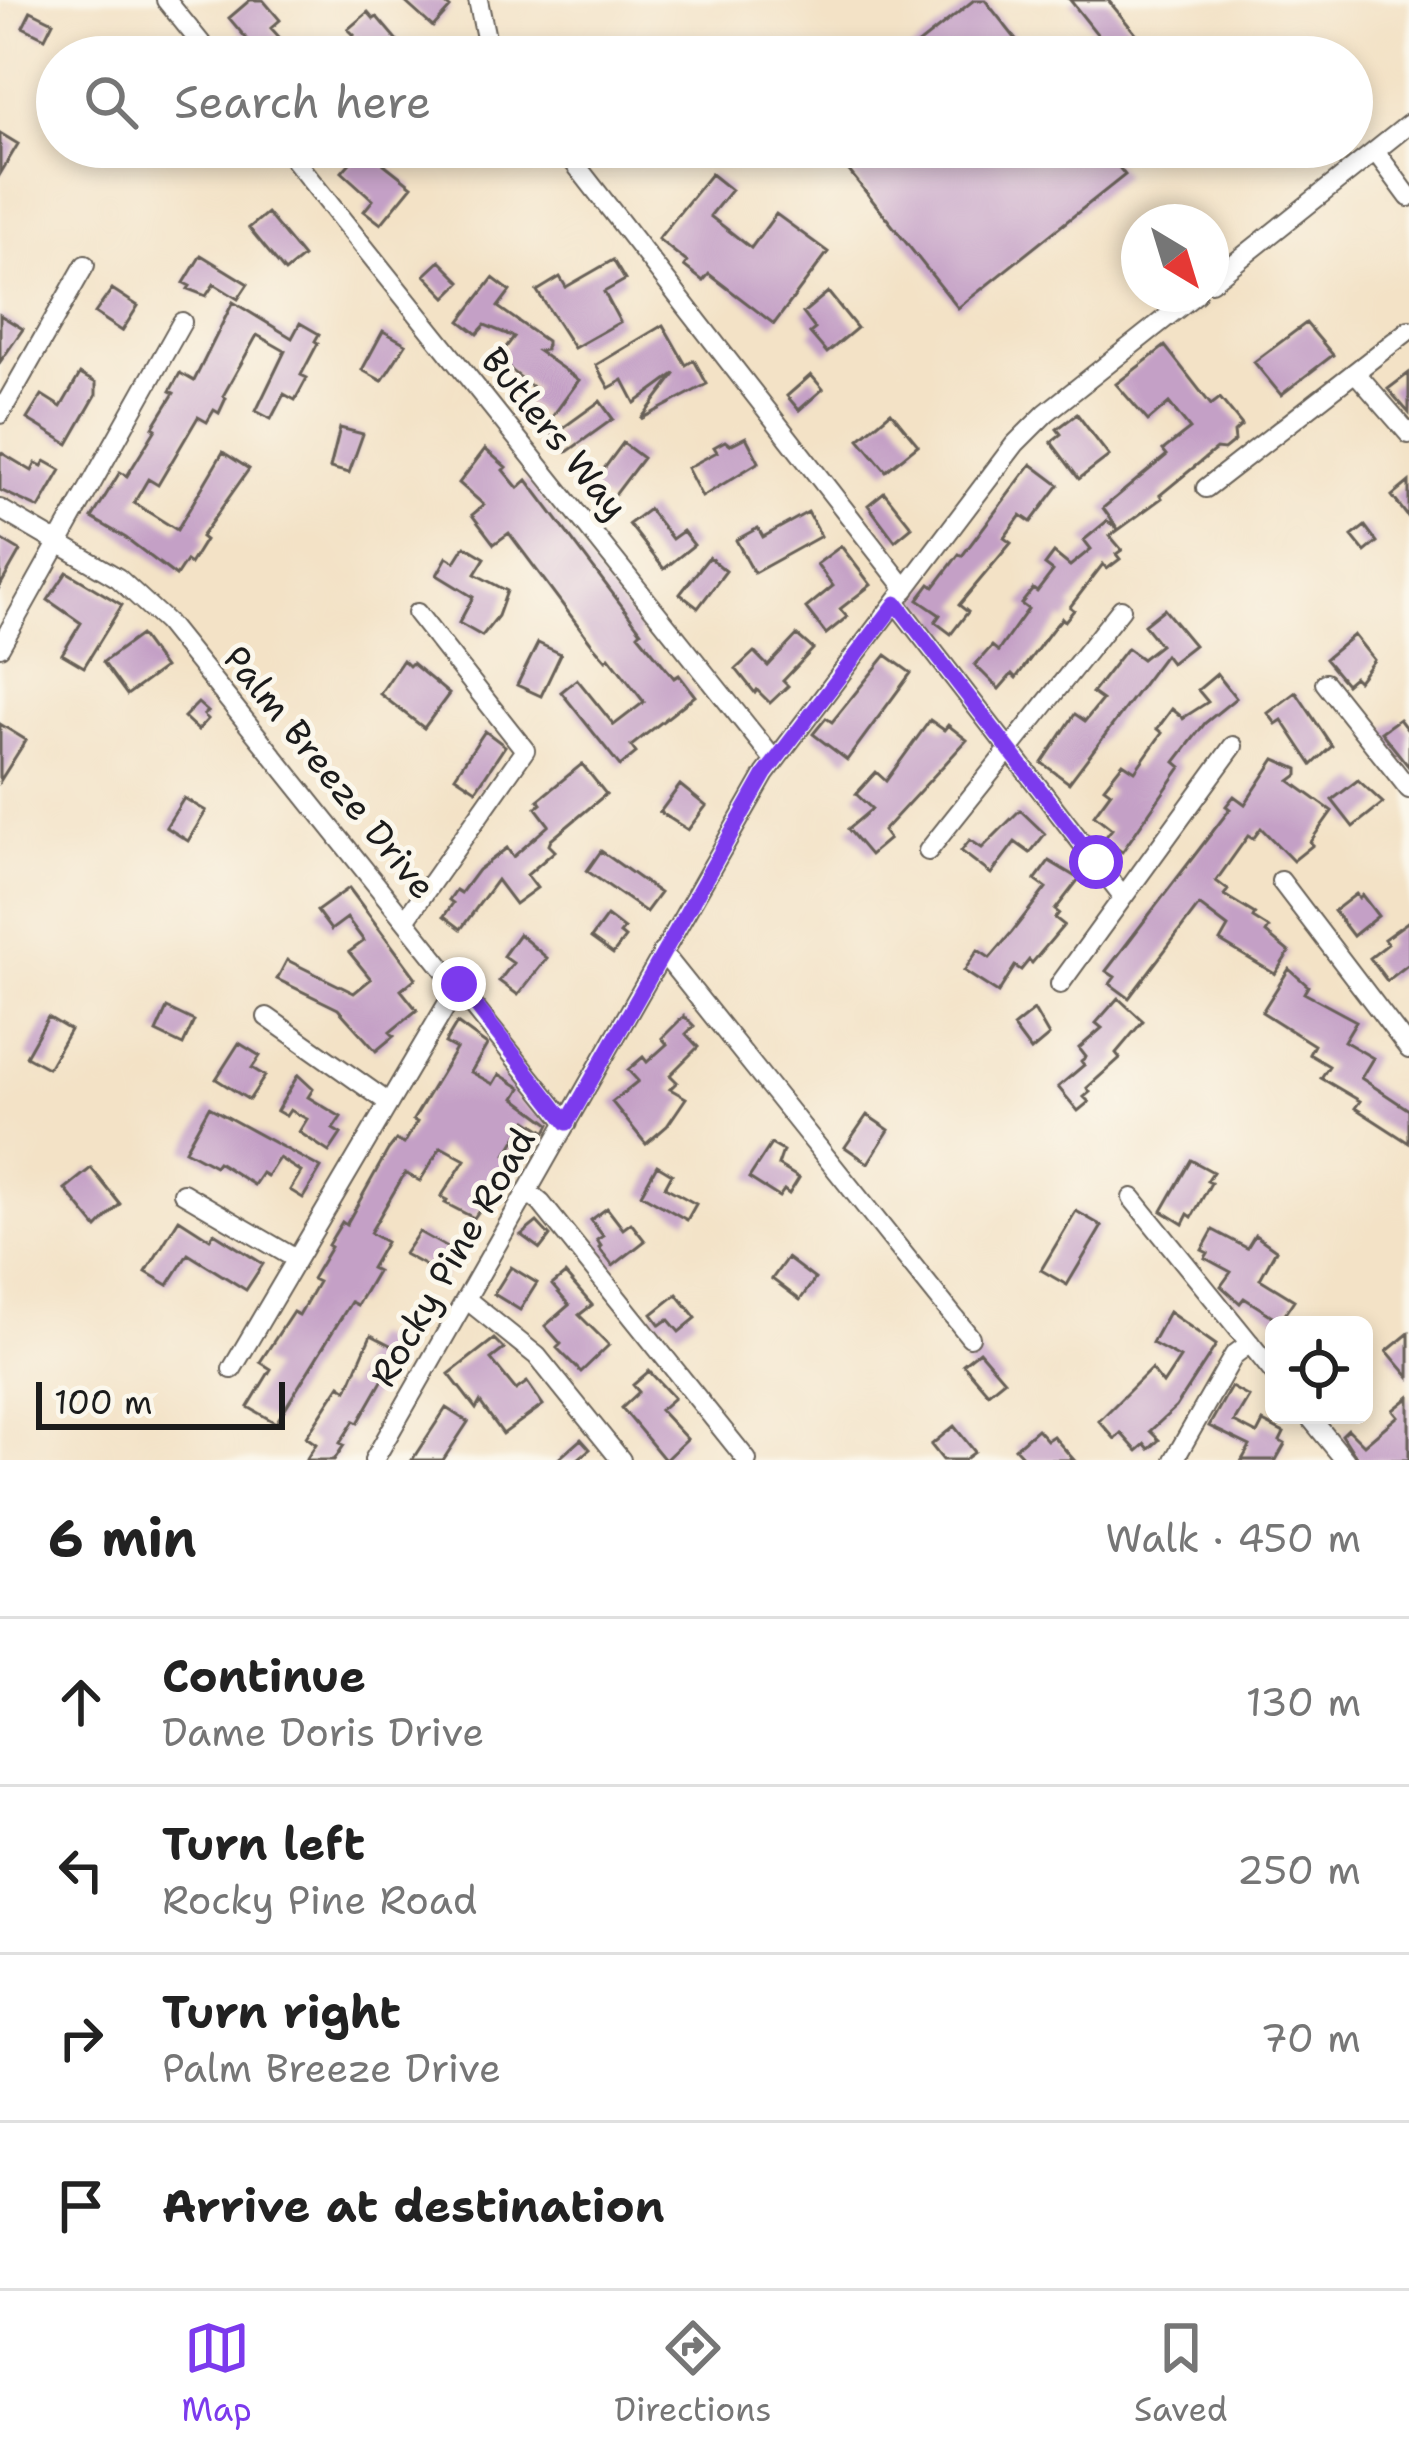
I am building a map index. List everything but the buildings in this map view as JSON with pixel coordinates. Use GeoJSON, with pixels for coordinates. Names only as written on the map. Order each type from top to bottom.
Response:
{"type":"FeatureCollection","features":[{"type":"Feature","properties":{"kind":"street"},"geometry":{"type":"LineString","coordinates":[[166,0],[195,36]]}},
{"type":"Feature","properties":{"kind":"street"},"geometry":{"type":"LineString","coordinates":[[478,0],[486,36]]}},
{"type":"Feature","properties":{"kind":"street"},"geometry":{"type":"LineString","coordinates":[[1409,124],[1375,151],[1409,197]]}},
{"type":"Feature","properties":{"kind":"street","name":"Butlers Way"},"geometry":{"type":"LineString","coordinates":[[301,168],[775,761]]}},
{"type":"Feature","properties":{"kind":"street"},"geometry":{"type":"LineString","coordinates":[[578,168],[1122,895]]}},
{"type":"Feature","properties":{"kind":"street"},"geometry":{"type":"LineString","coordinates":[[1229,268],[1354,168]]}},
{"type":"Feature","properties":{"kind":"street"},"geometry":{"type":"LineString","coordinates":[[0,414],[85,266]]}},
{"type":"Feature","properties":{"kind":"street","name":"Rocky Pine Road"},"geometry":{"type":"LineString","coordinates":[[374,1460],[775,761],[992,471],[1030,428],[1174,312]]}},
{"type":"Feature","properties":{"kind":"street"},"geometry":{"type":"LineString","coordinates":[[0,647],[182,322]]}},
{"type":"Feature","properties":{"kind":"street"},"geometry":{"type":"LineString","coordinates":[[1206,488],[1409,330]]}},
{"type":"Feature","properties":{"kind":"street"},"geometry":{"type":"LineString","coordinates":[[1355,372],[1409,434]]}},
{"type":"Feature","properties":{"kind":"street","name":"Palm Breeze Drive"},"geometry":{"type":"LineString","coordinates":[[0,509],[134,590],[166,622],[567,1123]]}},
{"type":"Feature","properties":{"kind":"street"},"geometry":{"type":"LineString","coordinates":[[928,851],[1121,609]]}},
{"type":"Feature","properties":{"kind":"street"},"geometry":{"type":"LineString","coordinates":[[406,919],[525,751],[417,614]]}},
{"type":"Feature","properties":{"kind":"street"},"geometry":{"type":"LineString","coordinates":[[1324,683],[1409,789]]}},
{"type":"Feature","properties":{"kind":"street"},"geometry":{"type":"LineString","coordinates":[[1060,984],[1233,746]]}},
{"type":"Feature","properties":{"kind":"street"},"geometry":{"type":"LineString","coordinates":[[1281,881],[1409,1048]]}},
{"type":"Feature","properties":{"kind":"street"},"geometry":{"type":"LineString","coordinates":[[662,952],[970,1337]]}},
{"type":"Feature","properties":{"kind":"street"},"geometry":{"type":"LineString","coordinates":[[232,1369],[459,984]]}},
{"type":"Feature","properties":{"kind":"street"},"geometry":{"type":"LineString","coordinates":[[267,1017],[388,1103]]}},
{"type":"Feature","properties":{"kind":"street"},"geometry":{"type":"LineString","coordinates":[[528,1192],[747,1460]]}},
{"type":"Feature","properties":{"kind":"street"},"geometry":{"type":"LineString","coordinates":[[183,1193],[296,1259]]}},
{"type":"Feature","properties":{"kind":"street"},"geometry":{"type":"LineString","coordinates":[[1132,1198],[1265,1361]]}},
{"type":"Feature","properties":{"kind":"street"},"geometry":{"type":"LineString","coordinates":[[466,1299],[537,1356],[621,1460]]}},
{"type":"Feature","properties":{"kind":"street"},"geometry":{"type":"LineString","coordinates":[[1174,1460],[1234,1355],[1250,1343]]}},
{"type":"Feature","properties":{"kind":"street"},"geometry":{"type":"LineString","coordinates":[[1315,1424],[1345,1460]]}},
{"type":"Feature","properties":{"kind":"route"},"geometry":{"type":"LineString","coordinates":[[459,984],[567,1123],[765,774],[896,603],[1096,862]]}}]}
